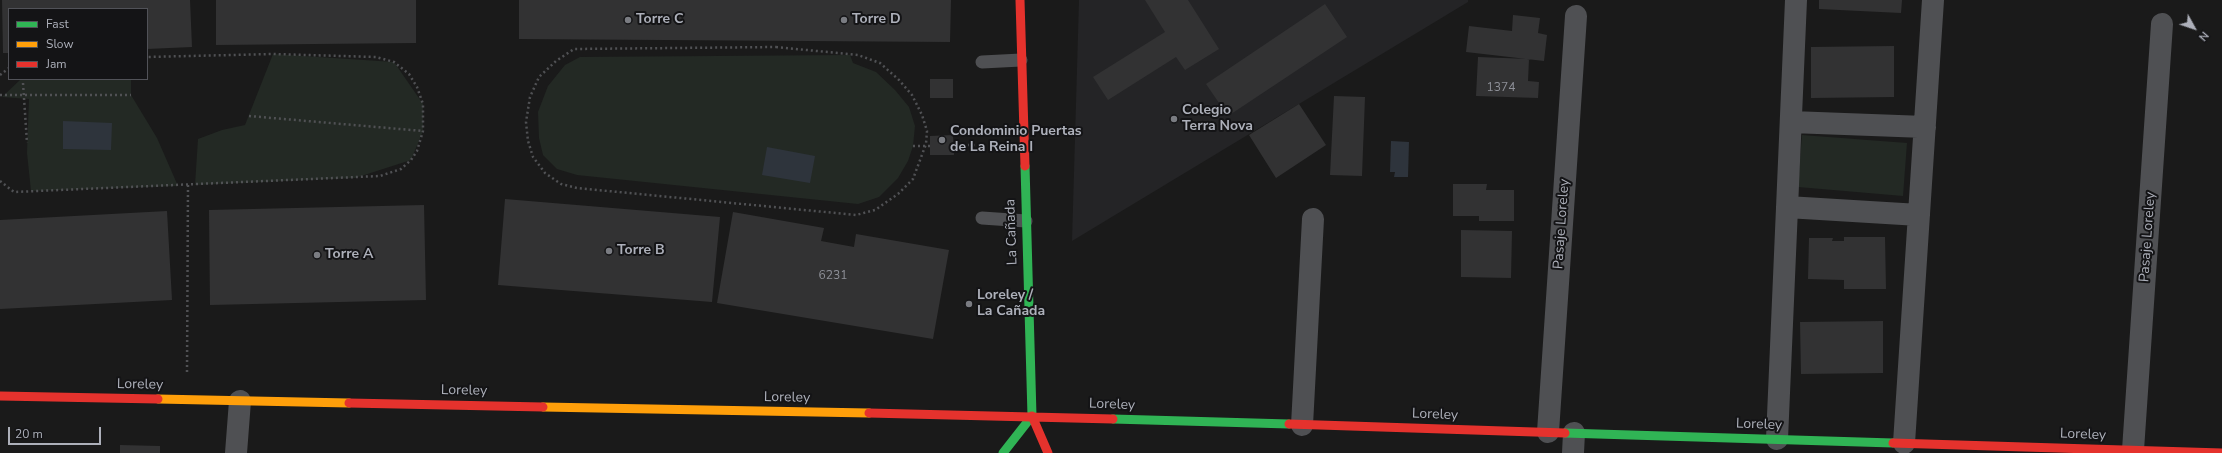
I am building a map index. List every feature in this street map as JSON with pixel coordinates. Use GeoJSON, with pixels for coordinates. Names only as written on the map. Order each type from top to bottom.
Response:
{"type":"FeatureCollection","features":[{"type":"Feature","properties":{"kind":"main road","name":"La Cañada"},"geometry":{"type":"LineString","coordinates":[[1020,0],[1032,416]]}},
{"type":"Feature","properties":{"kind":"main road","name":"Loreley"},"geometry":{"type":"LineString","coordinates":[[0,396],[1032,416],[1548,432],[1573,443],[1777,439],[2222,453]]}},
{"type":"Feature","properties":{"kind":"main road"},"geometry":{"type":"LineString","coordinates":[[1003,453],[1032,416],[1048,453]]}},
{"type":"Feature","properties":{"kind":"street"},"geometry":{"type":"LineString","coordinates":[[1777,439],[1796,0]]}},
{"type":"Feature","properties":{"kind":"street"},"geometry":{"type":"LineString","coordinates":[[1904,443],[1933,0]]}},
{"type":"Feature","properties":{"kind":"street","name":"Pasaje Loreley"},"geometry":{"type":"LineString","coordinates":[[1548,432],[1576,16]]}},
{"type":"Feature","properties":{"kind":"street","name":"Pasaje Loreley"},"geometry":{"type":"LineString","coordinates":[[2133,450],[2162,24]]}},
{"type":"Feature","properties":{"kind":"street"},"geometry":{"type":"LineString","coordinates":[[1791,122],[1925,127]]}},
{"type":"Feature","properties":{"kind":"street"},"geometry":{"type":"LineString","coordinates":[[1787,207],[1919,215]]}},
{"type":"Feature","properties":{"kind":"street"},"geometry":{"type":"LineString","coordinates":[[1302,425],[1313,219]]}},
{"type":"Feature","properties":{"kind":"street"},"geometry":{"type":"LineString","coordinates":[[236,453],[240,401]]}},
{"type":"Feature","properties":{"kind":"lane"},"geometry":{"type":"LineString","coordinates":[[982,62],[1021,60]]}},
{"type":"Feature","properties":{"kind":"lane"},"geometry":{"type":"LineString","coordinates":[[982,218],[1026,221]]}},
{"type":"Feature","properties":{"kind":"path"},"geometry":{"type":"LineString","coordinates":[[776,47],[858,55],[880,63],[899,80],[912,95],[922,115],[927,131],[926,146],[913,179],[898,194],[875,210],[856,215],[577,188],[561,184],[545,174],[533,157],[528,141],[526,122],[530,97],[539,77],[556,61],[574,49],[776,47]]}},
{"type":"Feature","properties":{"kind":"path"},"geometry":{"type":"LineString","coordinates":[[0,181],[14,192],[380,176],[401,170],[411,160],[417,151],[423,130],[423,104],[416,87],[408,74],[394,62],[376,57],[273,54],[148,57]]}},
{"type":"Feature","properties":{"kind":"path"},"geometry":{"type":"LineString","coordinates":[[0,75],[8,69]]}},
{"type":"Feature","properties":{"kind":"path"},"geometry":{"type":"LineString","coordinates":[[22,83],[27,143]]}},
{"type":"Feature","properties":{"kind":"path"},"geometry":{"type":"LineString","coordinates":[[0,95],[131,95]]}},
{"type":"Feature","properties":{"kind":"path"},"geometry":{"type":"LineString","coordinates":[[249,116],[423,130]]}},
{"type":"Feature","properties":{"kind":"path"},"geometry":{"type":"LineString","coordinates":[[953,145],[982,145]]}},
{"type":"Feature","properties":{"kind":"path"},"geometry":{"type":"LineString","coordinates":[[913,146],[930,146]]}},
{"type":"Feature","properties":{"kind":"path"},"geometry":{"type":"LineString","coordinates":[[187,351],[188,185]]}},
{"type":"Feature","properties":{"kind":"shaded area","name":"Colegio Terra Nova"},"geometry":{"type":"Polygon","coordinates":[[[1079,0],[1468,0],[1468,2],[1072,241],[1079,0]]]}},
{"type":"Feature","properties":{"kind":"shaded area"},"geometry":{"type":"Polygon","coordinates":[[[273,54],[394,62],[423,104],[423,131],[411,160],[355,178],[195,185],[198,139],[222,130],[245,125],[273,54]]]}},
{"type":"Feature","properties":{"kind":"shaded area"},"geometry":{"type":"Polygon","coordinates":[[[850,55],[853,63],[876,72],[895,90],[909,107],[915,126],[913,146],[908,161],[898,178],[879,197],[858,204],[577,175],[557,169],[543,155],[539,138],[538,112],[548,86],[565,65],[580,57],[850,55]]]}},
{"type":"Feature","properties":{"kind":"shaded area"},"geometry":{"type":"Polygon","coordinates":[[[20,80],[131,80],[131,95],[157,138],[178,186],[31,191],[27,153],[29,99],[2,97],[20,80]]]}},
{"type":"Feature","properties":{"kind":"shaded area"},"geometry":{"type":"Polygon","coordinates":[[[63,121],[112,123],[111,150],[63,149],[63,121]]]}},
{"type":"Feature","properties":{"kind":"shaded area"},"geometry":{"type":"Polygon","coordinates":[[[1802,135],[1907,143],[1903,196],[1798,187],[1802,135]]]}},
{"type":"Feature","properties":{"kind":"shaded area"},"geometry":{"type":"Polygon","coordinates":[[[1391,141],[1409,142],[1408,177],[1394,177],[1395,172],[1390,172],[1391,141]]]}},
{"type":"Feature","properties":{"kind":"shaded area"},"geometry":{"type":"Polygon","coordinates":[[[767,147],[815,156],[810,183],[762,175],[767,147]]]}},
{"type":"Feature","properties":{"kind":"building"},"geometry":{"type":"Polygon","coordinates":[[[2,0],[190,0],[192,47],[148,49],[148,8],[8,8],[8,53],[3,53],[2,0]]]}},
{"type":"Feature","properties":{"kind":"building"},"geometry":{"type":"Polygon","coordinates":[[[216,0],[416,0],[416,43],[216,45],[216,0]]]}},
{"type":"Feature","properties":{"kind":"building"},"geometry":{"type":"Polygon","coordinates":[[[519,0],[951,0],[950,42],[519,39],[519,0]]]}},
{"type":"Feature","properties":{"kind":"building"},"geometry":{"type":"Polygon","coordinates":[[[1145,0],[1188,0],[1219,49],[1185,70],[1176,57],[1108,100],[1093,77],[1165,32],[1145,0]]]}},
{"type":"Feature","properties":{"kind":"building"},"geometry":{"type":"Polygon","coordinates":[[[1819,0],[1902,0],[1901,13],[1819,9],[1819,0]]]}},
{"type":"Feature","properties":{"kind":"building"},"geometry":{"type":"Polygon","coordinates":[[[1325,4],[1347,37],[1228,116],[1206,84],[1325,4]]]}},
{"type":"Feature","properties":{"kind":"building"},"geometry":{"type":"Polygon","coordinates":[[[1513,15],[1540,18],[1538,33],[1547,35],[1544,61],[1466,52],[1469,26],[1512,31],[1513,15]]]}},
{"type":"Feature","properties":{"kind":"building"},"geometry":{"type":"Polygon","coordinates":[[[1894,46],[1894,97],[1811,98],[1811,47],[1894,46]]]}},
{"type":"Feature","properties":{"kind":"building"},"geometry":{"type":"Polygon","coordinates":[[[1478,57],[1529,59],[1528,81],[1539,82],[1538,98],[1476,96],[1478,57]]]}},
{"type":"Feature","properties":{"kind":"building"},"geometry":{"type":"Polygon","coordinates":[[[930,79],[953,79],[953,98],[930,98],[930,79]]]}},
{"type":"Feature","properties":{"kind":"building"},"geometry":{"type":"Polygon","coordinates":[[[1334,96],[1365,97],[1362,176],[1330,175],[1334,96]]]}},
{"type":"Feature","properties":{"kind":"building"},"geometry":{"type":"Polygon","coordinates":[[[1299,104],[1326,145],[1276,178],[1249,135],[1299,104]]]}},
{"type":"Feature","properties":{"kind":"building","name":"Condominio Puertas de La Reina I"},"geometry":{"type":"Polygon","coordinates":[[[953,135],[954,155],[930,155],[930,136],[953,135]]]}},
{"type":"Feature","properties":{"kind":"building"},"geometry":{"type":"Polygon","coordinates":[[[1453,184],[1487,184],[1486,190],[1514,190],[1514,221],[1479,221],[1479,216],[1453,216],[1453,184]]]}},
{"type":"Feature","properties":{"kind":"building","name":"Torre B"},"geometry":{"type":"Polygon","coordinates":[[[505,199],[720,217],[712,302],[498,285],[505,199]]]}},
{"type":"Feature","properties":{"kind":"building","name":"Torre A"},"geometry":{"type":"Polygon","coordinates":[[[424,205],[426,300],[210,305],[209,210],[424,205]]]}},
{"type":"Feature","properties":{"kind":"building"},"geometry":{"type":"Polygon","coordinates":[[[167,211],[172,300],[0,309],[0,220],[167,211]]]}},
{"type":"Feature","properties":{"kind":"building"},"geometry":{"type":"Polygon","coordinates":[[[733,212],[824,228],[821,241],[854,247],[856,234],[949,250],[933,339],[717,303],[733,212]]]}},
{"type":"Feature","properties":{"kind":"building"},"geometry":{"type":"Polygon","coordinates":[[[1461,230],[1512,231],[1511,278],[1461,277],[1461,230]]]}},
{"type":"Feature","properties":{"kind":"building"},"geometry":{"type":"Polygon","coordinates":[[[1844,237],[1885,237],[1886,289],[1844,289],[1844,280],[1808,279],[1809,238],[1833,238],[1832,241],[1844,241],[1844,237]]]}},
{"type":"Feature","properties":{"kind":"building"},"geometry":{"type":"Polygon","coordinates":[[[1883,321],[1883,373],[1801,374],[1800,322],[1883,321]]]}},
{"type":"Feature","properties":{"kind":"building"},"geometry":{"type":"Polygon","coordinates":[[[120,445],[160,446],[160,453],[120,453],[120,445]]]}},
{"type":"Feature","properties":{"kind":"traffic: fast"},"geometry":{"type":"LineString","coordinates":[[1003,453],[1032,416],[1025,166]]}},
{"type":"Feature","properties":{"kind":"traffic: fast"},"geometry":{"type":"LineString","coordinates":[[1113,419],[1289,424]]}},
{"type":"Feature","properties":{"kind":"traffic: fast"},"geometry":{"type":"LineString","coordinates":[[1565,433],[1893,443]]}},
{"type":"Feature","properties":{"kind":"traffic: slow"},"geometry":{"type":"LineString","coordinates":[[158,399],[349,403]]}},
{"type":"Feature","properties":{"kind":"traffic: slow"},"geometry":{"type":"LineString","coordinates":[[543,407],[869,413]]}},
{"type":"Feature","properties":{"kind":"traffic: jam"},"geometry":{"type":"LineString","coordinates":[[1020,0],[1025,166]]}},
{"type":"Feature","properties":{"kind":"traffic: jam"},"geometry":{"type":"LineString","coordinates":[[0,396],[158,399]]}},
{"type":"Feature","properties":{"kind":"traffic: jam"},"geometry":{"type":"LineString","coordinates":[[349,403],[543,407]]}},
{"type":"Feature","properties":{"kind":"traffic: jam"},"geometry":{"type":"LineString","coordinates":[[869,413],[1113,419]]}},
{"type":"Feature","properties":{"kind":"traffic: jam"},"geometry":{"type":"LineString","coordinates":[[1032,416],[1048,453]]}},
{"type":"Feature","properties":{"kind":"traffic: jam"},"geometry":{"type":"LineString","coordinates":[[1289,424],[1565,433]]}},
{"type":"Feature","properties":{"kind":"traffic: jam"},"geometry":{"type":"LineString","coordinates":[[1893,443],[2222,453]]}},
{"type":"Feature","properties":{"kind":"place","name":"Torre C"},"geometry":{"type":"Point","coordinates":[628,20]}},
{"type":"Feature","properties":{"kind":"place","name":"Torre D"},"geometry":{"type":"Point","coordinates":[844,20]}},
{"type":"Feature","properties":{"kind":"place","name":"Colegio Terra Nova"},"geometry":{"type":"Point","coordinates":[1174,119]}},
{"type":"Feature","properties":{"kind":"place","name":"Condominio Puertas de La Reina I"},"geometry":{"type":"Point","coordinates":[942,140]}},
{"type":"Feature","properties":{"kind":"place","name":"Torre B"},"geometry":{"type":"Point","coordinates":[609,251]}},
{"type":"Feature","properties":{"kind":"place","name":"Torre A"},"geometry":{"type":"Point","coordinates":[317,255]}},
{"type":"Feature","properties":{"kind":"place","name":"Loreley / La Cañada"},"geometry":{"type":"Point","coordinates":[969,304]}}]}
